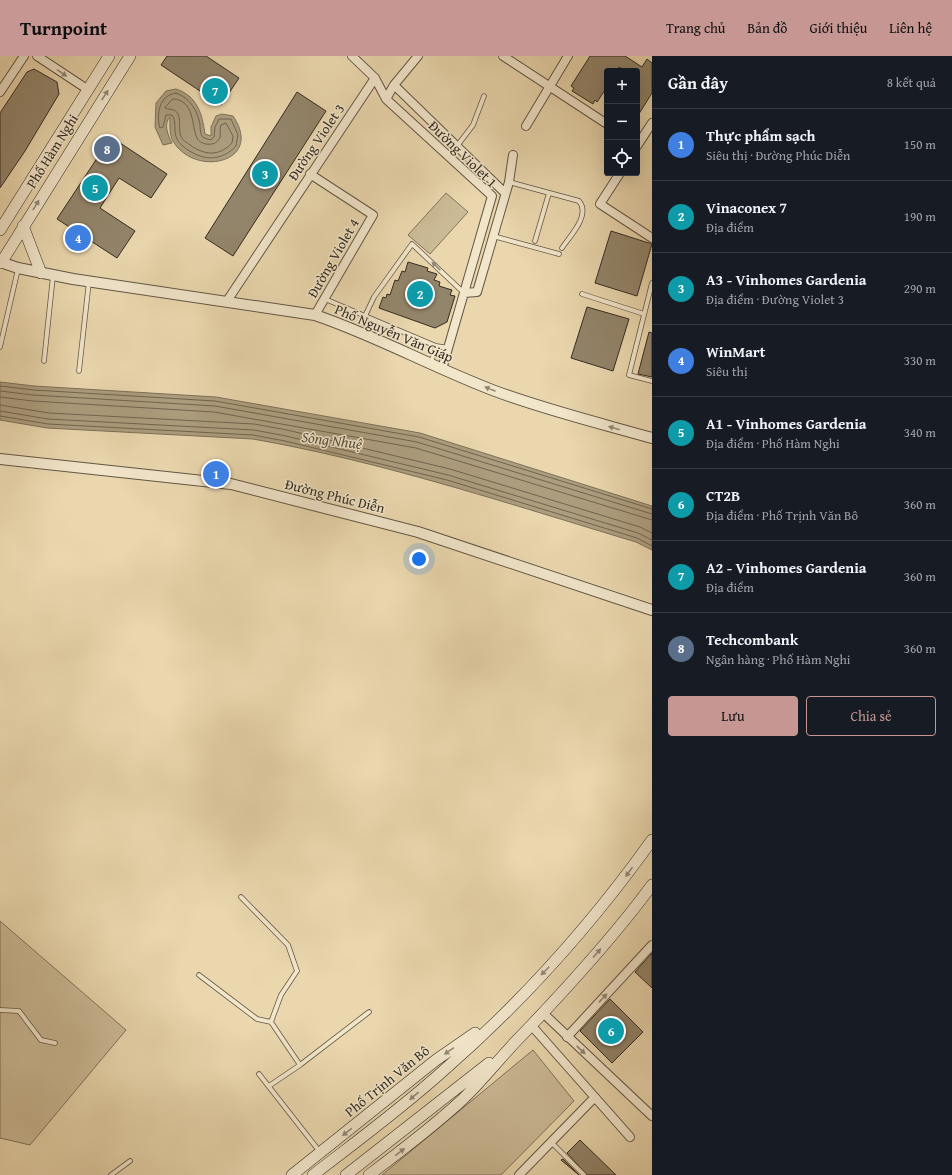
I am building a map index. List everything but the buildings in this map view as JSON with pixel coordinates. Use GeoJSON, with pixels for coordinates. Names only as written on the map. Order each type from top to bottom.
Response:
{"type":"FeatureCollection","features":[{"type":"Feature","properties":{"kind":"main road","name":"Phố Hàm Nghi"},"geometry":{"type":"LineString","coordinates":[[1,262],[130,56]]}},
{"type":"Feature","properties":{"kind":"main road","name":"Phố Hàm Nghi"},"geometry":{"type":"LineString","coordinates":[[1,227],[106,57]]}},
{"type":"Feature","properties":{"kind":"main road"},"geometry":{"type":"LineString","coordinates":[[23,226],[41,273]]}},
{"type":"Feature","properties":{"kind":"main road","name":"Phố Trịnh Văn Bô"},"geometry":{"type":"LineString","coordinates":[[313,1175],[444,1071],[504,1013],[550,966],[590,920],[622,881],[652,840]]}},
{"type":"Feature","properties":{"kind":"main road"},"geometry":{"type":"LineString","coordinates":[[368,1175],[408,1146],[464,1098],[582,971],[650,893]]}},
{"type":"Feature","properties":{"kind":"main road","name":"Phố Trịnh Văn Bô"},"geometry":{"type":"LineString","coordinates":[[292,1175],[436,1060],[504,1013]]}},
{"type":"Feature","properties":{"kind":"main road"},"geometry":{"type":"LineString","coordinates":[[346,1175],[455,1088],[508,1049]]}},
{"type":"Feature","properties":{"kind":"street"},"geometry":{"type":"LineString","coordinates":[[0,92],[24,56]]}},
{"type":"Feature","properties":{"kind":"street"},"geometry":{"type":"LineString","coordinates":[[38,56],[87,89]]}},
{"type":"Feature","properties":{"kind":"street","name":"Đường Violet 1"},"geometry":{"type":"LineString","coordinates":[[352,56],[375,78],[386,99],[492,196],[464,293]]}},
{"type":"Feature","properties":{"kind":"street"},"geometry":{"type":"LineString","coordinates":[[386,99],[394,85],[418,56]]}},
{"type":"Feature","properties":{"kind":"street"},"geometry":{"type":"LineString","coordinates":[[503,56],[604,122]]}},
{"type":"Feature","properties":{"kind":"street"},"geometry":{"type":"LineString","coordinates":[[526,126],[568,56]]}},
{"type":"Feature","properties":{"kind":"street","name":"Đường Violet 3"},"geometry":{"type":"LineString","coordinates":[[227,301],[375,78]]}},
{"type":"Feature","properties":{"kind":"street"},"geometry":{"type":"LineString","coordinates":[[394,85],[505,193]]}},
{"type":"Feature","properties":{"kind":"street"},"geometry":{"type":"LineString","coordinates":[[640,140],[652,122]]}},
{"type":"Feature","properties":{"kind":"street"},"geometry":{"type":"LineString","coordinates":[[442,369],[464,293],[478,292],[492,236],[509,182],[513,155]]}},
{"type":"Feature","properties":{"kind":"street","name":"Đường Violet 4"},"geometry":{"type":"LineString","coordinates":[[310,174],[373,215],[315,316]]}},
{"type":"Feature","properties":{"kind":"street"},"geometry":{"type":"LineString","coordinates":[[618,176],[600,204],[652,238]]}},
{"type":"Feature","properties":{"kind":"street","name":"Phố Nguyễn Văn Giáp"},"geometry":{"type":"LineString","coordinates":[[1,262],[18,268],[41,273],[315,316],[351,327],[442,369],[531,404],[652,438]]}},
{"type":"Feature","properties":{"kind":"street","name":"Đường Phúc Diễn"},"geometry":{"type":"LineString","coordinates":[[0,460],[231,484],[418,532],[652,610]]}},
{"type":"Feature","properties":{"kind":"street"},"geometry":{"type":"LineString","coordinates":[[567,1037],[652,944]]}},
{"type":"Feature","properties":{"kind":"street"},"geometry":{"type":"LineString","coordinates":[[543,1013],[652,1116]]}},
{"type":"Feature","properties":{"kind":"street"},"geometry":{"type":"LineString","coordinates":[[531,1025],[630,1137]]}},
{"type":"Feature","properties":{"kind":"street"},"geometry":{"type":"LineString","coordinates":[[519,1175],[595,1097]]}},
{"type":"Feature","properties":{"kind":"lane"},"geometry":{"type":"LineString","coordinates":[[457,146],[473,124],[484,96]]}},
{"type":"Feature","properties":{"kind":"lane"},"geometry":{"type":"LineString","coordinates":[[509,182],[579,201],[582,205],[581,220],[562,248]]}},
{"type":"Feature","properties":{"kind":"lane"},"geometry":{"type":"LineString","coordinates":[[534,240],[549,193]]}},
{"type":"Feature","properties":{"kind":"lane"},"geometry":{"type":"LineString","coordinates":[[492,236],[560,254]]}},
{"type":"Feature","properties":{"kind":"lane"},"geometry":{"type":"LineString","coordinates":[[365,316],[374,296],[412,244],[464,293]]}},
{"type":"Feature","properties":{"kind":"lane"},"geometry":{"type":"LineString","coordinates":[[0,348],[18,268]]}},
{"type":"Feature","properties":{"kind":"lane"},"geometry":{"type":"LineString","coordinates":[[44,361],[53,275]]}},
{"type":"Feature","properties":{"kind":"lane"},"geometry":{"type":"LineString","coordinates":[[79,371],[89,281]]}},
{"type":"Feature","properties":{"kind":"lane"},"geometry":{"type":"LineString","coordinates":[[652,283],[629,375],[652,381]]}},
{"type":"Feature","properties":{"kind":"lane"},"geometry":{"type":"LineString","coordinates":[[582,294],[644,314]]}},
{"type":"Feature","properties":{"kind":"lane"},"geometry":{"type":"LineString","coordinates":[[325,299],[436,346],[449,348]]}},
{"type":"Feature","properties":{"kind":"lane"},"geometry":{"type":"LineString","coordinates":[[431,364],[436,346]]}},
{"type":"Feature","properties":{"kind":"lane"},"geometry":{"type":"LineString","coordinates":[[242,897],[288,944],[296,971],[281,995],[271,1022]]}},
{"type":"Feature","properties":{"kind":"lane"},"geometry":{"type":"LineString","coordinates":[[199,976],[256,1019],[271,1022],[300,1065]]}},
{"type":"Feature","properties":{"kind":"lane"},"geometry":{"type":"LineString","coordinates":[[0,1010],[19,1011],[41,1040],[55,1043]]}},
{"type":"Feature","properties":{"kind":"lane"},"geometry":{"type":"LineString","coordinates":[[269,1086],[300,1065],[369,1012]]}},
{"type":"Feature","properties":{"kind":"lane"},"geometry":{"type":"LineString","coordinates":[[260,1074],[321,1152]]}},
{"type":"Feature","properties":{"kind":"lane"},"geometry":{"type":"LineString","coordinates":[[551,1142],[584,1175]]}},
{"type":"Feature","properties":{"kind":"lane"},"geometry":{"type":"LineString","coordinates":[[111,1175],[130,1161]]}},
{"type":"Feature","properties":{"kind":"shaded area"},"geometry":{"type":"Polygon","coordinates":[[[446,193],[468,212],[430,254],[408,235],[446,193]]]}},
{"type":"Feature","properties":{"kind":"shaded area"},"geometry":{"type":"Polygon","coordinates":[[[0,921],[126,1030],[30,1145],[0,1138],[0,921]]]}},
{"type":"Feature","properties":{"kind":"shaded area"},"geometry":{"type":"Polygon","coordinates":[[[533,1050],[574,1101],[501,1175],[382,1175],[533,1050]]]}},
{"type":"Feature","properties":{"kind":"water"},"geometry":{"type":"Polygon","coordinates":[[[176,89],[189,96],[194,101],[200,112],[205,134],[211,136],[211,127],[216,116],[222,114],[233,116],[240,132],[240,145],[234,154],[223,160],[210,162],[196,159],[183,152],[173,141],[170,129],[170,117],[167,126],[172,143],[163,145],[155,127],[156,103],[166,91],[176,89]]]}},
{"type":"Feature","properties":{"kind":"water","name":"Sông Nhuệ"},"geometry":{"type":"Polygon","coordinates":[[[0,382],[34,386],[216,397],[420,433],[652,506],[652,550],[636,542],[446,485],[350,459],[302,448],[253,439],[47,428],[0,420],[0,382]]]}},
{"type":"Feature","properties":{"kind":"place","name":"A2 - Vinhomes Gardenia"},"geometry":{"type":"Point","coordinates":[215,91]}},
{"type":"Feature","properties":{"kind":"place","name":"Techcombank"},"geometry":{"type":"Point","coordinates":[107,149]}},
{"type":"Feature","properties":{"kind":"place","name":"A3 - Vinhomes Gardenia"},"geometry":{"type":"Point","coordinates":[265,174]}},
{"type":"Feature","properties":{"kind":"place","name":"A1 - Vinhomes Gardenia"},"geometry":{"type":"Point","coordinates":[95,188]}},
{"type":"Feature","properties":{"kind":"place","name":"WinMart"},"geometry":{"type":"Point","coordinates":[78,238]}},
{"type":"Feature","properties":{"kind":"place","name":"Vinaconex 7"},"geometry":{"type":"Point","coordinates":[420,294]}},
{"type":"Feature","properties":{"kind":"place","name":"Thực phẩm sạch"},"geometry":{"type":"Point","coordinates":[216,474]}},
{"type":"Feature","properties":{"kind":"place","name":"CT2B"},"geometry":{"type":"Point","coordinates":[611,1031]}}]}
